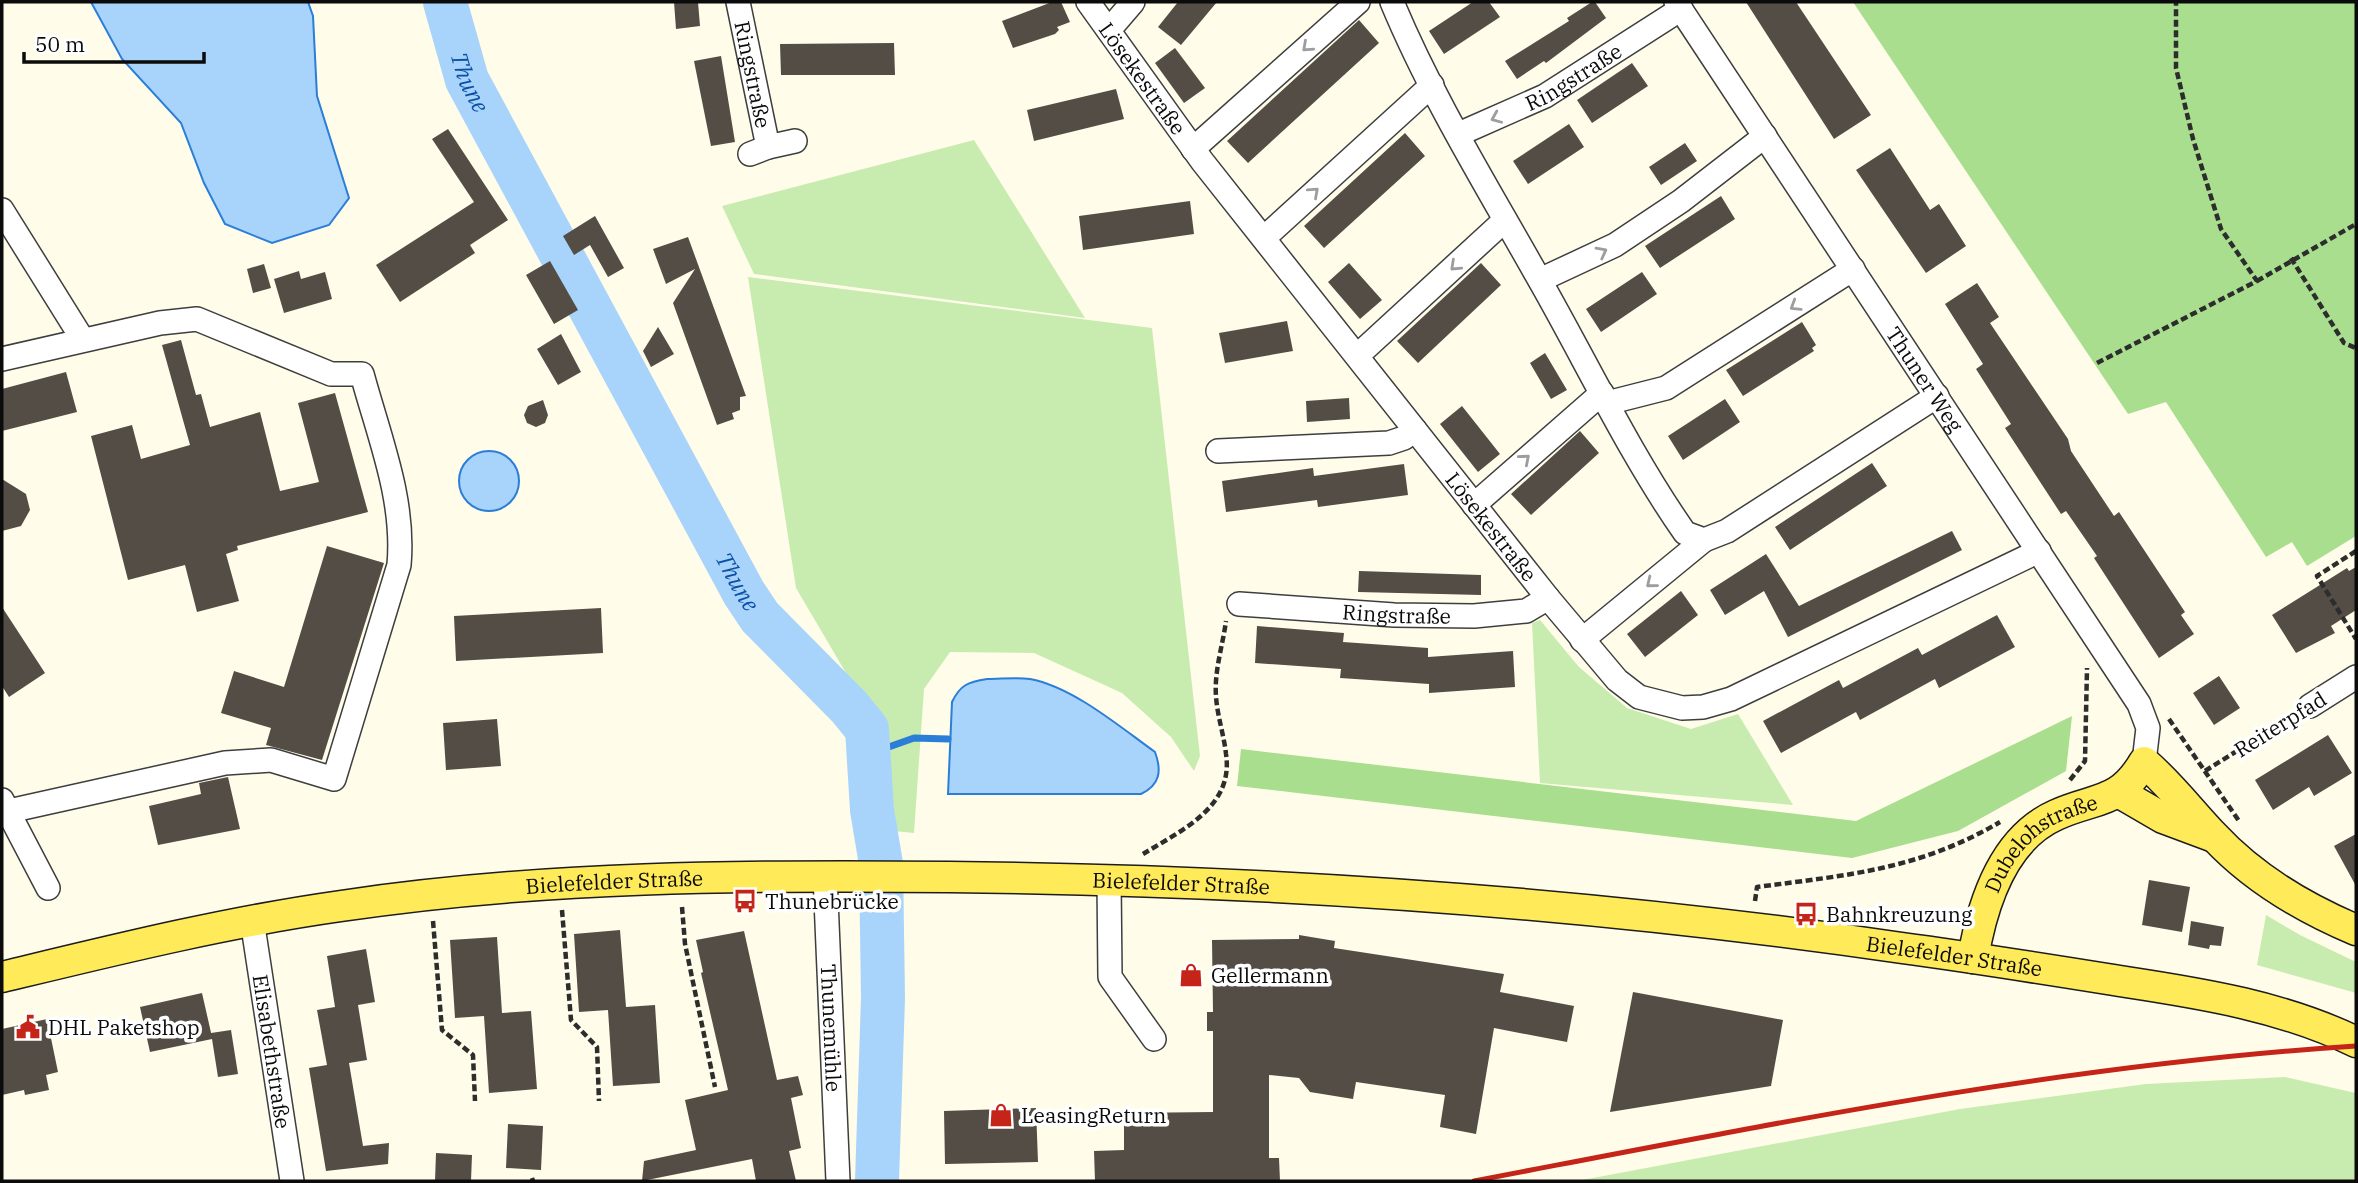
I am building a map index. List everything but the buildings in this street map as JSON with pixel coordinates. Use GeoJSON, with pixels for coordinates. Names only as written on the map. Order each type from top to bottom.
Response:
{"type":"FeatureCollection","features":[{"type":"Feature","properties":{"kind":"main road","name":"Dubelohstraße"},"geometry":{"type":"LineString","coordinates":[[1973,958],[1986,905],[2017,845],[2042,823],[2056,815],[2120,793],[2144,762],[2227,830],[2298,903],[2356,930]]}},
{"type":"Feature","properties":{"kind":"main road","name":"Dubelohstraße"},"geometry":{"type":"LineString","coordinates":[[2120,793],[2163,818],[2227,830]]}},
{"type":"Feature","properties":{"kind":"main road","name":"Bielefelder Straße"},"geometry":{"type":"LineString","coordinates":[[2,976],[252,920],[342,905],[516,886],[668,878],[825,876],[1109,880],[1378,891],[1718,922],[2150,985],[2268,1008],[2302,1018],[2356,1042]]}},
{"type":"Feature","properties":{"kind":"street","name":"Ringstraße"},"geometry":{"type":"LineString","coordinates":[[738,2],[759,150],[795,141]]}},
{"type":"Feature","properties":{"kind":"street","name":"Lösekestraße"},"geometry":{"type":"LineString","coordinates":[[1088,2],[1193,149],[1474,505],[1582,640],[1617,680],[1639,697],[1682,708],[1703,707],[1731,699],[2039,551]]}},
{"type":"Feature","properties":{"kind":"street"},"geometry":{"type":"LineString","coordinates":[[1109,30],[1133,2]]}},
{"type":"Feature","properties":{"kind":"street"},"geometry":{"type":"LineString","coordinates":[[1193,149],[1358,2]]}},
{"type":"Feature","properties":{"kind":"street"},"geometry":{"type":"LineString","coordinates":[[1392,2],[1432,85],[1604,398],[1685,533],[1704,540]]}},
{"type":"Feature","properties":{"kind":"street","name":"Ringstraße"},"geometry":{"type":"LineString","coordinates":[[1459,134],[1545,96],[1678,5]]}},
{"type":"Feature","properties":{"kind":"street","name":"Thuner Weg"},"geometry":{"type":"LineString","coordinates":[[1678,5],[2104,650],[2144,715],[2149,741],[2144,762]]}},
{"type":"Feature","properties":{"kind":"street"},"geometry":{"type":"LineString","coordinates":[[1264,239],[1432,85]]}},
{"type":"Feature","properties":{"kind":"street"},"geometry":{"type":"LineString","coordinates":[[1540,280],[1615,245],[1681,201],[1765,136]]}},
{"type":"Feature","properties":{"kind":"street"},"geometry":{"type":"LineString","coordinates":[[2,210],[83,341]]}},
{"type":"Feature","properties":{"kind":"street"},"geometry":{"type":"LineString","coordinates":[[1357,356],[1505,220]]}},
{"type":"Feature","properties":{"kind":"street"},"geometry":{"type":"LineString","coordinates":[[1474,505],[1604,398],[1666,388],[1853,269]]}},
{"type":"Feature","properties":{"kind":"street"},"geometry":{"type":"LineString","coordinates":[[2,359],[177,319],[197,319],[331,374],[362,374],[398,502],[402,535],[399,565],[334,779],[271,760],[225,763],[5,805],[48,888]]}},
{"type":"Feature","properties":{"kind":"street"},"geometry":{"type":"LineString","coordinates":[[1582,640],[1704,540],[1727,531],[1937,396]]}},
{"type":"Feature","properties":{"kind":"street"},"geometry":{"type":"LineString","coordinates":[[1218,451],[1389,443],[1404,438],[1415,430]]}},
{"type":"Feature","properties":{"kind":"street","name":"Ringstraße"},"geometry":{"type":"LineString","coordinates":[[1239,604],[1394,615],[1474,616],[1525,611],[1548,598]]}},
{"type":"Feature","properties":{"kind":"street","name":"Reiterpfad"},"geometry":{"type":"LineString","coordinates":[[2310,706],[2356,677]]}},
{"type":"Feature","properties":{"kind":"street","name":"Thunemühle"},"geometry":{"type":"LineString","coordinates":[[825,876],[838,1181]]}},
{"type":"Feature","properties":{"kind":"street"},"geometry":{"type":"LineString","coordinates":[[1109,880],[1110,977],[1154,1039]]}},
{"type":"Feature","properties":{"kind":"street","name":"Elisabethstraße"},"geometry":{"type":"LineString","coordinates":[[252,920],[292,1181]]}},
{"type":"Feature","properties":{"kind":"path"},"geometry":{"type":"LineString","coordinates":[[2176,2],[2176,68],[2193,139],[2221,229],[2257,281]]}},
{"type":"Feature","properties":{"kind":"path"},"geometry":{"type":"LineString","coordinates":[[2097,363],[2257,281],[2291,258],[2356,223]]}},
{"type":"Feature","properties":{"kind":"path"},"geometry":{"type":"LineString","coordinates":[[2291,258],[2344,343],[2356,348]]}},
{"type":"Feature","properties":{"kind":"path"},"geometry":{"type":"LineString","coordinates":[[2356,551],[2317,576],[2356,639]]}},
{"type":"Feature","properties":{"kind":"path"},"geometry":{"type":"LineString","coordinates":[[1142,855],[1203,814],[1215,803],[1227,781],[1227,756],[1215,694],[1227,618],[1239,604]]}},
{"type":"Feature","properties":{"kind":"path"},"geometry":{"type":"LineString","coordinates":[[2063,784],[2075,777],[2085,761],[2085,676],[2087,668],[2104,650]]}},
{"type":"Feature","properties":{"kind":"path","name":"Reiterpfad"},"geometry":{"type":"LineString","coordinates":[[2204,771],[2310,706]]}},
{"type":"Feature","properties":{"kind":"path"},"geometry":{"type":"LineString","coordinates":[[2144,715],[2172,721],[2204,771],[2227,830]]}},
{"type":"Feature","properties":{"kind":"path"},"geometry":{"type":"LineString","coordinates":[[1755,901],[1757,887],[1906,864],[1967,842],[2003,820]]}},
{"type":"Feature","properties":{"kind":"path"},"geometry":{"type":"LineString","coordinates":[[682,906],[685,944],[715,1087]]}},
{"type":"Feature","properties":{"kind":"path"},"geometry":{"type":"LineString","coordinates":[[562,910],[571,1020],[597,1047],[599,1101]]}},
{"type":"Feature","properties":{"kind":"path"},"geometry":{"type":"LineString","coordinates":[[433,921],[442,1030],[473,1055],[475,1101]]}},
{"type":"Feature","properties":{"kind":"green space"},"geometry":{"type":"Polygon","coordinates":[[[1853,2],[2356,2],[2356,536],[2307,566],[2292,542],[2266,557],[2166,402],[2128,414],[1853,2]]]}},
{"type":"Feature","properties":{"kind":"green space"},"geometry":{"type":"Polygon","coordinates":[[[974,140],[1085,318],[754,274],[722,206],[974,140]]]}},
{"type":"Feature","properties":{"kind":"green space"},"geometry":{"type":"Polygon","coordinates":[[[748,277],[1152,328],[1200,756],[1194,771],[1171,737],[1122,693],[1034,653],[950,652],[924,689],[914,833],[894,831],[876,724],[796,588],[748,277]]]}},
{"type":"Feature","properties":{"kind":"green space"},"geometry":{"type":"Polygon","coordinates":[[[1540,620],[1579,667],[1627,708],[1691,729],[1738,714],[1793,805],[1540,783],[1532,623],[1540,620]]]}},
{"type":"Feature","properties":{"kind":"green space"},"geometry":{"type":"Polygon","coordinates":[[[2072,716],[2066,771],[1958,831],[1852,858],[1237,786],[1241,749],[1856,821],[2072,716]]]}},
{"type":"Feature","properties":{"kind":"green space"},"geometry":{"type":"Polygon","coordinates":[[[2266,915],[2356,962],[2356,993],[2257,965],[2266,915]]]}},
{"type":"Feature","properties":{"kind":"green space"},"geometry":{"type":"Polygon","coordinates":[[[2285,1077],[2356,1093],[2356,1181],[1577,1181],[1960,1109],[2146,1084],[2285,1077]]]}},
{"type":"Feature","properties":{"kind":"water"},"geometry":{"type":"Polygon","coordinates":[[[91,2],[308,2],[313,16],[317,96],[349,198],[329,225],[272,243],[225,224],[204,183],[181,123],[122,59],[91,2]]]}},
{"type":"Feature","properties":{"kind":"water"},"geometry":{"type":"Polygon","coordinates":[[[489,451],[506,456],[514,464],[519,481],[514,498],[506,506],[489,511],[472,506],[464,498],[459,481],[464,464],[472,456],[489,451]]]}},
{"type":"Feature","properties":{"kind":"water"},"geometry":{"type":"Polygon","coordinates":[[[987,679],[1030,679],[1046,683],[1079,699],[1155,752],[1159,771],[1156,782],[1141,794],[948,794],[952,702],[965,685],[987,679]]]}},
{"type":"Feature","properties":{"kind":"waterway","name":"Thune"},"geometry":{"type":"LineString","coordinates":[[445,2],[467,80],[744,593],[760,617],[849,707],[867,729],[872,810],[881,864],[883,998],[877,1181]]}},
{"type":"Feature","properties":{"kind":"waterway"},"geometry":{"type":"LineString","coordinates":[[869,754],[914,738],[948,739]]}},
{"type":"Feature","properties":{"kind":"railway"},"geometry":{"type":"LineString","coordinates":[[1474,1181],[1803,1119],[2023,1082],[2134,1067],[2356,1046]]}},
{"type":"Feature","properties":{"kind":"place","name":"Thunebrücke"},"geometry":{"type":"Point","coordinates":[745,901]}},
{"type":"Feature","properties":{"kind":"place","name":"Bahnkreuzung"},"geometry":{"type":"Point","coordinates":[1806,914]}},
{"type":"Feature","properties":{"kind":"place","name":"Gellermann"},"geometry":{"type":"Point","coordinates":[1191,975]}},
{"type":"Feature","properties":{"kind":"place","name":"DHL Paketshop"},"geometry":{"type":"Point","coordinates":[28,1027]}},
{"type":"Feature","properties":{"kind":"place","name":"LeasingReturn"},"geometry":{"type":"Point","coordinates":[1001,1115]}}]}
